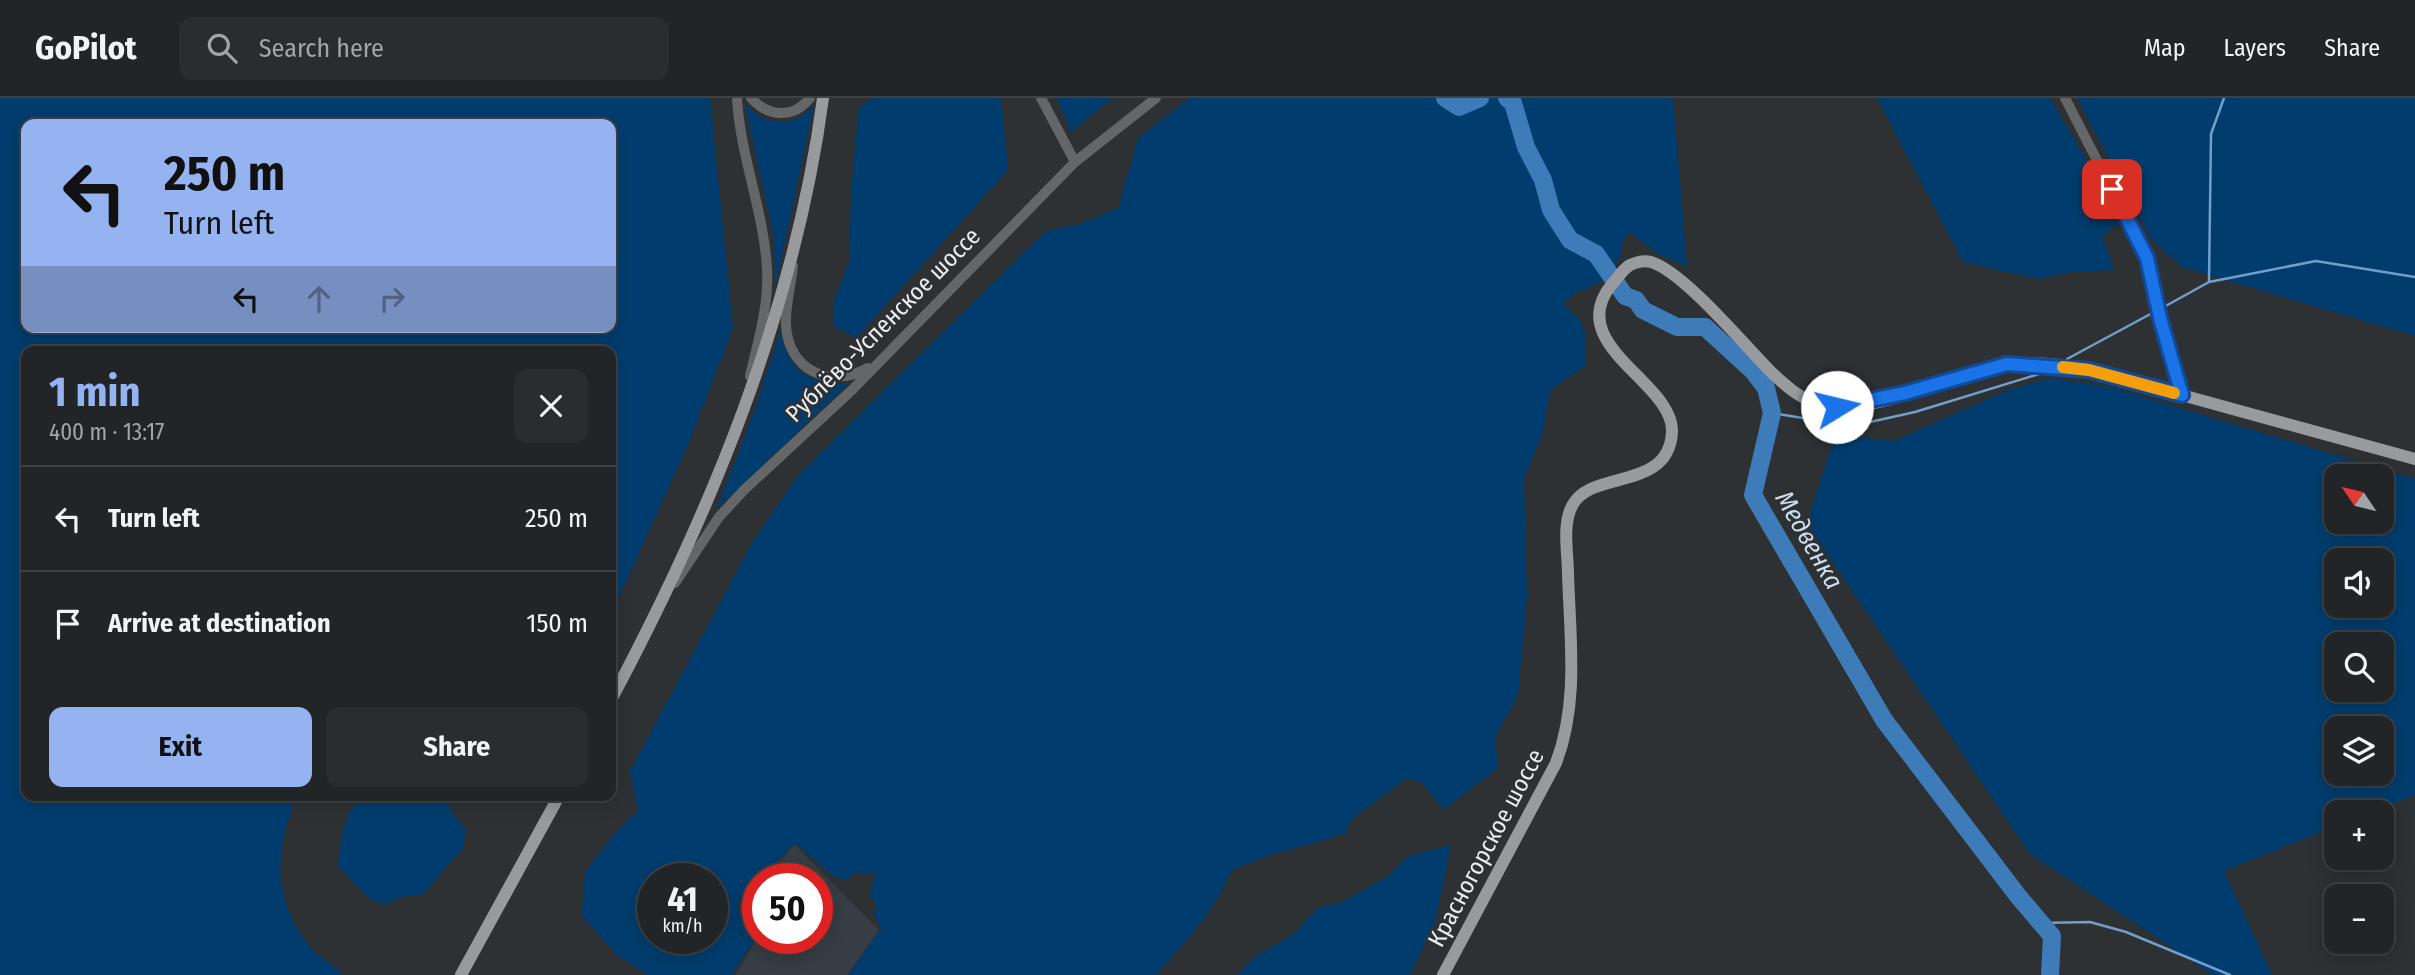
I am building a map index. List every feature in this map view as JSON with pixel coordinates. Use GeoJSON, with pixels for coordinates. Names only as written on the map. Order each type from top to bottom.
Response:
{"type":"FeatureCollection","features":[{"type":"Feature","properties":{"kind":"main road","name":"Рублёво-Успенское шоссе"},"geometry":{"type":"LineString","coordinates":[[616,690],[663,603],[742,407],[796,249],[823,98]]}},
{"type":"Feature","properties":{"kind":"main road","name":"Красногорское шоссе"},"geometry":{"type":"LineString","coordinates":[[1443,975],[1556,764],[1564,743],[1570,715],[1572,683],[1567,533],[1572,506],[1580,495],[1594,488],[1637,475],[1653,466],[1669,446],[1671,421],[1665,408],[1620,361],[1604,329],[1600,304],[1606,291],[1625,268],[1634,263],[1651,262],[1674,276],[1788,388],[1817,404],[1837,407],[1865,403],[2007,364],[2089,370],[2415,459]]}},
{"type":"Feature","properties":{"kind":"main road"},"geometry":{"type":"LineString","coordinates":[[461,975],[556,801]]}},
{"type":"Feature","properties":{"kind":"street"},"geometry":{"type":"LineString","coordinates":[[737,98],[745,161],[767,270],[761,332],[742,407]]}},
{"type":"Feature","properties":{"kind":"street"},"geometry":{"type":"LineString","coordinates":[[751,98],[765,110],[787,113],[803,106],[810,98]]}},
{"type":"Feature","properties":{"kind":"street"},"geometry":{"type":"LineString","coordinates":[[1041,98],[1076,162]]}},
{"type":"Feature","properties":{"kind":"street","name":"Рублёво-Успенское шоссе"},"geometry":{"type":"LineString","coordinates":[[663,603],[719,517],[1076,162],[1156,98]]}},
{"type":"Feature","properties":{"kind":"street"},"geometry":{"type":"LineString","coordinates":[[2065,98],[2147,258],[2160,318],[2182,395]]}},
{"type":"Feature","properties":{"kind":"street"},"geometry":{"type":"LineString","coordinates":[[796,249],[786,324],[795,356],[818,375],[835,379],[855,375],[877,362]]}},
{"type":"Feature","properties":{"kind":"shaded area"},"geometry":{"type":"Polygon","coordinates":[[[0,98],[710,98],[733,328],[689,442],[616,604],[616,346],[21,346],[21,801],[295,801],[281,855],[283,893],[298,930],[311,948],[341,971],[340,975],[0,975],[0,98]]]}},
{"type":"Feature","properties":{"kind":"shaded area"},"geometry":{"type":"Polygon","coordinates":[[[874,98],[1001,98],[1008,170],[856,338],[834,326],[833,303],[849,263],[851,193],[859,107],[874,98]]]}},
{"type":"Feature","properties":{"kind":"shaded area"},"geometry":{"type":"Polygon","coordinates":[[[1057,98],[1112,98],[1071,132],[1057,98]]]}},
{"type":"Feature","properties":{"kind":"shaded area"},"geometry":{"type":"Polygon","coordinates":[[[1190,98],[1673,98],[1687,266],[1658,254],[1629,232],[1623,239],[1621,256],[1599,283],[1575,293],[1562,305],[1582,324],[1586,338],[1585,366],[1550,390],[1542,435],[1524,479],[1527,597],[1518,696],[1495,737],[1498,768],[1443,810],[1423,783],[1407,778],[1352,819],[1345,833],[1259,859],[1231,871],[1207,914],[1156,975],[848,975],[881,929],[874,914],[877,903],[869,897],[875,874],[857,872],[845,880],[833,876],[833,863],[818,863],[795,843],[776,863],[742,863],[742,898],[737,904],[742,908],[742,954],[745,954],[732,975],[648,975],[617,955],[582,916],[585,872],[614,834],[638,811],[630,771],[752,543],[798,475],[1046,231],[1080,224],[1118,208],[1138,138],[1190,98]]]}},
{"type":"Feature","properties":{"kind":"shaded area"},"geometry":{"type":"Polygon","coordinates":[[[1877,98],[2050,98],[2103,188],[2119,223],[2102,236],[2115,270],[2071,272],[2038,279],[1963,262],[1877,98]]]}},
{"type":"Feature","properties":{"kind":"shaded area"},"geometry":{"type":"Polygon","coordinates":[[[2077,98],[2415,98],[2415,336],[2182,267],[2151,239],[2077,98]]]}},
{"type":"Feature","properties":{"kind":"shaded area"},"geometry":{"type":"Polygon","coordinates":[[[745,104],[762,118],[780,122],[797,118],[814,105],[775,288],[774,238],[745,104]]]}},
{"type":"Feature","properties":{"kind":"shaded area"},"geometry":{"type":"Polygon","coordinates":[[[781,332],[789,356],[803,373],[823,382],[849,383],[716,510],[749,426],[781,332]]]}},
{"type":"Feature","properties":{"kind":"shaded area"},"geometry":{"type":"Polygon","coordinates":[[[2050,378],[2110,387],[2365,464],[2324,464],[2324,534],[2394,534],[2394,473],[2415,479],[2415,795],[2394,803],[2394,800],[2324,800],[2324,831],[2224,871],[2272,975],[2213,975],[2030,854],[1807,524],[1835,435],[1894,441],[2008,390],[2050,378]]]}},
{"type":"Feature","properties":{"kind":"shaded area"},"geometry":{"type":"Polygon","coordinates":[[[365,801],[447,801],[449,808],[465,829],[464,847],[422,895],[403,896],[385,905],[370,899],[338,866],[342,831],[352,807],[365,801]]]}},
{"type":"Feature","properties":{"kind":"shaded area"},"geometry":{"type":"Polygon","coordinates":[[[795,845],[813,863],[778,863],[795,845]]]}},
{"type":"Feature","properties":{"kind":"shaded area"},"geometry":{"type":"Polygon","coordinates":[[[1451,845],[1435,923],[1410,975],[1237,975],[1255,957],[1293,934],[1319,907],[1340,903],[1387,877],[1409,856],[1451,845]]]}},
{"type":"Feature","properties":{"kind":"shaded area"},"geometry":{"type":"Polygon","coordinates":[[[833,883],[879,930],[847,975],[735,975],[748,954],[833,954],[833,883]]]}},
{"type":"Feature","properties":{"kind":"waterway","name":"Медвенка"},"geometry":{"type":"LineString","coordinates":[[1445,98],[1459,107],[1480,98]]}},
{"type":"Feature","properties":{"kind":"waterway","name":"Медвенка"},"geometry":{"type":"LineString","coordinates":[[1507,98],[1513,103],[1526,147],[1543,180],[1551,210],[1570,240],[1596,254],[1625,296],[1636,300],[1643,310],[1677,327],[1705,327],[1753,371],[1766,388],[1772,413],[1753,495],[1884,720],[2018,896],[2052,936],[2050,975]]}},
{"type":"Feature","properties":{"kind":"waterway"},"geometry":{"type":"LineString","coordinates":[[2209,281],[2211,134],[2224,98]]}},
{"type":"Feature","properties":{"kind":"waterway"},"geometry":{"type":"LineString","coordinates":[[2162,308],[2209,282],[2316,261],[2415,277]]}},
{"type":"Feature","properties":{"kind":"waterway"},"geometry":{"type":"LineString","coordinates":[[2067,359],[2156,311]]}},
{"type":"Feature","properties":{"kind":"waterway"},"geometry":{"type":"LineString","coordinates":[[1772,413],[1852,426],[1915,412],[2042,373]]}},
{"type":"Feature","properties":{"kind":"waterway"},"geometry":{"type":"LineString","coordinates":[[2041,923],[2090,922],[2126,932],[2230,975]]}},
{"type":"Feature","properties":{"kind":"slow traffic"},"geometry":{"type":"LineString","coordinates":[[2063,367],[2089,370],[2174,393]]}},
{"type":"Feature","properties":{"kind":"route"},"geometry":{"type":"LineString","coordinates":[[1837,407],[1925,388],[2007,364],[2089,370],[2182,395],[2160,318],[2147,258],[2112,189]]}}]}
